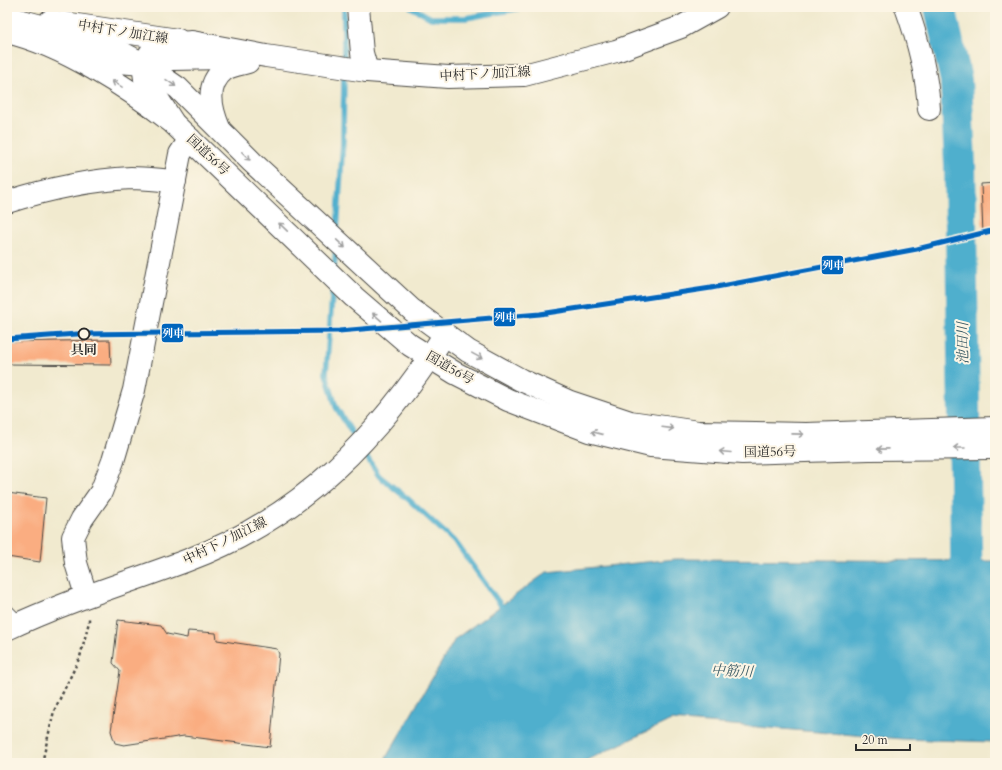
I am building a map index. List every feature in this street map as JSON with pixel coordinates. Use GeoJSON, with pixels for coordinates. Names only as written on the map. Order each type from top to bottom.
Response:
{"type":"FeatureCollection","features":[{"type":"Feature","properties":{"kind":"main road"},"geometry":{"type":"LineString","coordinates":[[358,7],[362,53],[367,71]]}},
{"type":"Feature","properties":{"kind":"main road","name":"中村下ノ加江線"},"geometry":{"type":"LineString","coordinates":[[7,17],[86,26],[367,71],[448,77],[524,75],[616,51],[681,27],[717,7]]}},
{"type":"Feature","properties":{"kind":"main road"},"geometry":{"type":"LineString","coordinates":[[906,7],[917,36],[928,81],[929,109]]}},
{"type":"Feature","properties":{"kind":"main road","name":"国道56号"},"geometry":{"type":"LineString","coordinates":[[7,17],[102,42],[143,64],[178,88],[252,162],[412,310],[468,351],[522,380],[570,402],[630,422],[698,432],[806,434],[924,439],[995,448]]}},
{"type":"Feature","properties":{"kind":"main road","name":"国道56号"},"geometry":{"type":"LineString","coordinates":[[7,32],[60,52],[141,98],[172,122],[354,297],[410,345],[455,373],[508,400],[589,431],[651,446],[742,453],[924,439],[995,428]]}},
{"type":"Feature","properties":{"kind":"main road","name":"中村下ノ加江線"},"geometry":{"type":"LineString","coordinates":[[143,64],[151,52],[166,44],[192,42]]}},
{"type":"Feature","properties":{"kind":"main road","name":"中村下ノ加江線"},"geometry":{"type":"LineString","coordinates":[[60,52],[96,60],[143,64],[171,59],[266,56]]}},
{"type":"Feature","properties":{"kind":"main road","name":"中村下ノ加江線"},"geometry":{"type":"LineString","coordinates":[[219,128],[212,110],[211,97],[215,81],[225,69],[266,56]]}},
{"type":"Feature","properties":{"kind":"main road"},"geometry":{"type":"LineString","coordinates":[[143,64],[145,79],[172,122]]}},
{"type":"Feature","properties":{"kind":"main road"},"geometry":{"type":"LineString","coordinates":[[86,595],[76,563],[73,537],[82,519],[100,492],[113,461],[134,390],[180,154],[190,139]]}},
{"type":"Feature","properties":{"kind":"main road"},"geometry":{"type":"LineString","coordinates":[[7,202],[43,191],[83,182],[133,178],[174,181]]}},
{"type":"Feature","properties":{"kind":"main road","name":"中村下ノ加江線"},"geometry":{"type":"LineString","coordinates":[[11,621],[189,560],[255,529],[295,503],[349,457],[402,395],[445,334]]}},
{"type":"Feature","properties":{"kind":"path"},"geometry":{"type":"LineString","coordinates":[[42,763],[54,710],[82,650],[89,622],[86,595]]}},
{"type":"Feature","properties":{"kind":"water","name":"中筋川"},"geometry":{"type":"Polygon","coordinates":[[[676,559],[995,561],[995,742],[903,739],[671,720],[581,763],[383,763],[455,639],[547,572],[676,559]]]}},
{"type":"Feature","properties":{"kind":"building"},"geometry":{"type":"Polygon","coordinates":[[[995,183],[995,234],[983,234],[981,184],[995,183]]]}},
{"type":"Feature","properties":{"kind":"building"},"geometry":{"type":"Polygon","coordinates":[[[110,340],[111,365],[7,364],[7,342],[110,340]]]}},
{"type":"Feature","properties":{"kind":"building"},"geometry":{"type":"Polygon","coordinates":[[[7,493],[46,498],[40,562],[7,557],[7,493]]]}},
{"type":"Feature","properties":{"kind":"building"},"geometry":{"type":"Polygon","coordinates":[[[118,620],[161,625],[167,634],[187,638],[188,631],[216,633],[217,640],[277,649],[279,654],[270,747],[184,736],[124,745],[115,743],[111,731],[120,671],[113,663],[118,620]]]}},
{"type":"Feature","properties":{"kind":"waterway"},"geometry":{"type":"LineString","coordinates":[[344,7],[344,63]]}},
{"type":"Feature","properties":{"kind":"waterway"},"geometry":{"type":"LineString","coordinates":[[411,7],[431,18],[466,18],[527,7]]}},
{"type":"Feature","properties":{"kind":"waterway","name":"池田川"},"geometry":{"type":"LineString","coordinates":[[940,7],[956,80],[960,164],[967,604]]}},
{"type":"Feature","properties":{"kind":"waterway"},"geometry":{"type":"LineString","coordinates":[[337,232],[343,141],[344,71]]}},
{"type":"Feature","properties":{"kind":"waterway"},"geometry":{"type":"LineString","coordinates":[[334,270],[336,247]]}},
{"type":"Feature","properties":{"kind":"waterway"},"geometry":{"type":"LineString","coordinates":[[333,285],[326,374],[336,407],[357,441]]}},
{"type":"Feature","properties":{"kind":"waterway"},"geometry":{"type":"LineString","coordinates":[[361,448],[379,476],[408,499],[457,544],[505,611]]}},
{"type":"Feature","properties":{"kind":"transit line","name":"列車"},"geometry":{"type":"LineString","coordinates":[[7,339],[77,334],[339,331],[540,314],[711,288],[917,249],[995,230]]}},
{"type":"Feature","properties":{"kind":"place","name":"具同"},"geometry":{"type":"Point","coordinates":[84,334]}}]}
